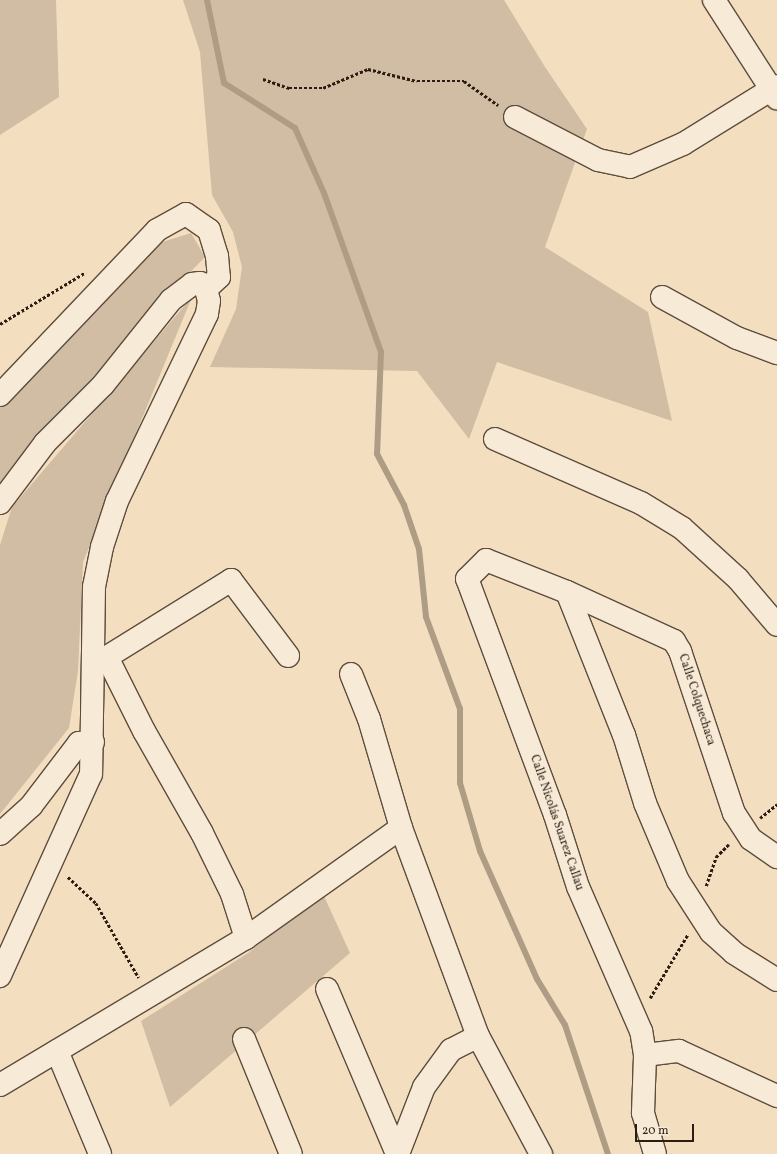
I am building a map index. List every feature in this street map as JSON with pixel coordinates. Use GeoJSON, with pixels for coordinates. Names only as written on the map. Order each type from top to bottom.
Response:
{"type":"FeatureCollection","features":[{"type":"Feature","properties":{"kind":"street"},"geometry":{"type":"LineString","coordinates":[[515,117],[598,160],[630,167],[683,144],[775,91],[714,0]]}},
{"type":"Feature","properties":{"kind":"street"},"geometry":{"type":"LineString","coordinates":[[0,395],[157,230],[186,214],[209,230],[217,256],[219,277],[206,290]]}},
{"type":"Feature","properties":{"kind":"street"},"geometry":{"type":"LineString","coordinates":[[0,503],[45,443],[103,385],[172,300],[192,284],[200,283],[206,290],[209,301],[207,314],[117,501],[102,547],[94,587],[92,707],[93,742],[91,774],[0,976]]}},
{"type":"Feature","properties":{"kind":"street"},"geometry":{"type":"LineString","coordinates":[[662,297],[737,338],[777,353]]}},
{"type":"Feature","properties":{"kind":"street"},"geometry":{"type":"LineString","coordinates":[[495,439],[641,503],[682,528],[738,579],[777,625]]}},
{"type":"Feature","properties":{"kind":"street","name":"Calle Nicolás Suarez Callau"},"geometry":{"type":"LineString","coordinates":[[567,592],[486,560],[467,579],[556,815],[578,887],[641,1031],[645,1055],[643,1113],[654,1154]]}},
{"type":"Feature","properties":{"kind":"street"},"geometry":{"type":"LineString","coordinates":[[246,938],[232,894],[202,833],[124,692],[107,657],[231,580],[288,656]]}},
{"type":"Feature","properties":{"kind":"street"},"geometry":{"type":"LineString","coordinates":[[567,592],[624,735],[645,802],[678,881],[711,932],[734,953],[777,980]]}},
{"type":"Feature","properties":{"kind":"street","name":"Calle Colquechaca"},"geometry":{"type":"LineString","coordinates":[[567,592],[674,641],[680,651],[734,812],[751,838],[777,857]]}},
{"type":"Feature","properties":{"kind":"street"},"geometry":{"type":"LineString","coordinates":[[351,674],[369,719],[401,828],[478,1036],[541,1154]]}},
{"type":"Feature","properties":{"kind":"street"},"geometry":{"type":"LineString","coordinates":[[92,707],[124,692]]}},
{"type":"Feature","properties":{"kind":"street"},"geometry":{"type":"LineString","coordinates":[[0,834],[31,806],[80,742],[93,742]]}},
{"type":"Feature","properties":{"kind":"street"},"geometry":{"type":"LineString","coordinates":[[0,1084],[246,938],[401,828]]}},
{"type":"Feature","properties":{"kind":"street"},"geometry":{"type":"LineString","coordinates":[[327,989],[397,1154]]}},
{"type":"Feature","properties":{"kind":"street"},"geometry":{"type":"LineString","coordinates":[[397,1154],[424,1087],[451,1050],[478,1036]]}},
{"type":"Feature","properties":{"kind":"street"},"geometry":{"type":"LineString","coordinates":[[244,1039],[291,1154]]}},
{"type":"Feature","properties":{"kind":"street"},"geometry":{"type":"LineString","coordinates":[[57,1051],[100,1154]]}},
{"type":"Feature","properties":{"kind":"street"},"geometry":{"type":"LineString","coordinates":[[645,1055],[679,1051],[777,1096]]}},
{"type":"Feature","properties":{"kind":"path"},"geometry":{"type":"LineString","coordinates":[[263,79],[289,88],[322,88],[368,69],[417,81],[464,81],[515,117]]}},
{"type":"Feature","properties":{"kind":"path"},"geometry":{"type":"LineString","coordinates":[[0,324],[90,270]]}},
{"type":"Feature","properties":{"kind":"path"},"geometry":{"type":"LineString","coordinates":[[52,862],[96,902],[149,996]]}},
{"type":"Feature","properties":{"kind":"shaded area"},"geometry":{"type":"Polygon","coordinates":[[[0,0],[56,0],[59,97],[0,135],[0,0]]]}},
{"type":"Feature","properties":{"kind":"shaded area"},"geometry":{"type":"Polygon","coordinates":[[[183,0],[504,0],[545,67],[587,129],[545,247],[648,312],[672,421],[497,362],[469,439],[417,371],[210,367],[236,309],[242,267],[233,232],[212,195],[200,52],[183,0]]]}},
{"type":"Feature","properties":{"kind":"shaded area"},"geometry":{"type":"Polygon","coordinates":[[[191,233],[205,257],[146,317],[7,476],[0,489],[0,405],[156,244],[191,233]]]}},
{"type":"Feature","properties":{"kind":"shaded area"},"geometry":{"type":"Polygon","coordinates":[[[192,297],[83,562],[78,671],[69,728],[0,814],[0,545],[12,507],[192,297]]]}},
{"type":"Feature","properties":{"kind":"shaded area"},"geometry":{"type":"Polygon","coordinates":[[[323,894],[350,953],[170,1107],[141,1021],[248,953],[323,894]]]}},
{"type":"Feature","properties":{"kind":"waterway"},"geometry":{"type":"LineString","coordinates":[[207,0],[224,83],[295,128],[324,193],[381,352],[377,454],[404,505],[419,549],[426,617],[460,709],[460,783],[480,851],[537,979],[565,1025],[608,1154]]}}]}
